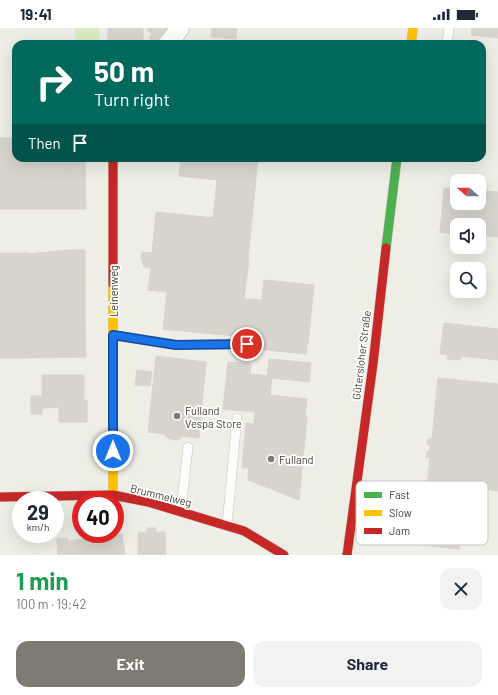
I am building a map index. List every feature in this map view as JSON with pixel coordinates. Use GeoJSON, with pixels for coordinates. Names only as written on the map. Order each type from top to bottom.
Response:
{"type":"FeatureCollection","features":[{"type":"Feature","properties":{"kind":"street"},"geometry":{"type":"LineString","coordinates":[[171,40],[180,28]]}},
{"type":"Feature","properties":{"kind":"street"},"geometry":{"type":"LineString","coordinates":[[412,40],[413,28]]}},
{"type":"Feature","properties":{"kind":"street","name":"Leinenweg"},"geometry":{"type":"LineString","coordinates":[[113,162],[113,491]]}},
{"type":"Feature","properties":{"kind":"street","name":"Gütersloher Straße"},"geometry":{"type":"LineString","coordinates":[[357,481],[373,364],[397,162]]}},
{"type":"Feature","properties":{"kind":"street","name":"Gütersloher Straße"},"geometry":{"type":"LineString","coordinates":[[347,555],[356,489]]}},
{"type":"Feature","properties":{"kind":"street","name":"Brummelweg"},"geometry":{"type":"LineString","coordinates":[[0,497],[72,495]]}},
{"type":"Feature","properties":{"kind":"street","name":"Brummelweg"},"geometry":{"type":"LineString","coordinates":[[124,497],[181,511],[244,531],[284,555]]}},
{"type":"Feature","properties":{"kind":"lane"},"geometry":{"type":"LineString","coordinates":[[448,40],[449,28]]}},
{"type":"Feature","properties":{"kind":"lane"},"geometry":{"type":"LineString","coordinates":[[113,335],[176,345],[247,344]]}},
{"type":"Feature","properties":{"kind":"lane"},"geometry":{"type":"LineString","coordinates":[[227,525],[237,418]]}},
{"type":"Feature","properties":{"kind":"lane"},"geometry":{"type":"LineString","coordinates":[[181,511],[188,447]]}},
{"type":"Feature","properties":{"kind":"green space"},"geometry":{"type":"Polygon","coordinates":[[[75,28],[99,28],[100,40],[75,40],[75,28]]]}},
{"type":"Feature","properties":{"kind":"building"},"geometry":{"type":"Polygon","coordinates":[[[108,28],[125,28],[125,40],[108,40],[108,28]]]}},
{"type":"Feature","properties":{"kind":"building"},"geometry":{"type":"Polygon","coordinates":[[[125,28],[143,28],[143,40],[125,40],[125,28]]]}},
{"type":"Feature","properties":{"kind":"building"},"geometry":{"type":"Polygon","coordinates":[[[148,28],[167,28],[157,40],[151,40],[149,38],[152,34],[147,30],[148,28]]]}},
{"type":"Feature","properties":{"kind":"building"},"geometry":{"type":"Polygon","coordinates":[[[212,28],[237,28],[236,39],[211,37],[212,28]]]}},
{"type":"Feature","properties":{"kind":"building"},"geometry":{"type":"Polygon","coordinates":[[[472,28],[498,28],[498,38],[471,35],[472,28]]]}},
{"type":"Feature","properties":{"kind":"building"},"geometry":{"type":"Polygon","coordinates":[[[0,138],[12,138],[12,162],[66,162],[66,209],[0,209],[0,138]]]}},
{"type":"Feature","properties":{"kind":"building"},"geometry":{"type":"Polygon","coordinates":[[[66,162],[85,162],[86,209],[66,209],[66,162]]]}},
{"type":"Feature","properties":{"kind":"building"},"geometry":{"type":"Polygon","coordinates":[[[181,162],[258,162],[248,260],[211,256],[217,180],[179,176],[181,162]]]}},
{"type":"Feature","properties":{"kind":"building"},"geometry":{"type":"Polygon","coordinates":[[[444,188],[450,188],[450,210],[486,210],[486,191],[498,192],[498,237],[486,236],[486,218],[450,218],[450,233],[440,232],[444,188]]]}},
{"type":"Feature","properties":{"kind":"building"},"geometry":{"type":"Polygon","coordinates":[[[156,212],[215,218],[211,256],[249,260],[244,299],[207,296],[203,333],[163,329],[167,292],[148,290],[151,268],[144,267],[141,258],[142,252],[152,253],[156,212]]]}},
{"type":"Feature","properties":{"kind":"building"},"geometry":{"type":"Polygon","coordinates":[[[85,250],[85,295],[68,295],[68,320],[85,320],[86,357],[29,358],[28,254],[85,250]]]}},
{"type":"Feature","properties":{"kind":"building"},"geometry":{"type":"Polygon","coordinates":[[[0,253],[29,253],[29,358],[0,358],[0,253]]]}},
{"type":"Feature","properties":{"kind":"building"},"geometry":{"type":"Polygon","coordinates":[[[264,280],[314,285],[308,344],[258,339],[264,280]]]}},
{"type":"Feature","properties":{"kind":"building"},"geometry":{"type":"Polygon","coordinates":[[[68,295],[85,295],[85,320],[68,320],[68,295]]]}},
{"type":"Feature","properties":{"kind":"building"},"geometry":{"type":"Polygon","coordinates":[[[207,296],[262,300],[258,338],[203,333],[207,296]]]}},
{"type":"Feature","properties":{"kind":"building"},"geometry":{"type":"Polygon","coordinates":[[[444,323],[498,329],[498,360],[440,354],[444,323]]]}},
{"type":"Feature","properties":{"kind":"building"},"geometry":{"type":"Polygon","coordinates":[[[259,339],[307,344],[306,354],[258,349],[259,339]]]}},
{"type":"Feature","properties":{"kind":"building"},"geometry":{"type":"Polygon","coordinates":[[[448,355],[461,356],[460,360],[447,359],[448,355]]]}},
{"type":"Feature","properties":{"kind":"building"},"geometry":{"type":"Polygon","coordinates":[[[156,356],[206,362],[199,438],[148,432],[156,356]]]}},
{"type":"Feature","properties":{"kind":"building"},"geometry":{"type":"Polygon","coordinates":[[[269,359],[311,363],[309,382],[272,378],[272,376],[267,376],[269,359]]]}},
{"type":"Feature","properties":{"kind":"building"},"geometry":{"type":"Polygon","coordinates":[[[228,362],[251,364],[250,374],[272,376],[270,395],[307,399],[305,417],[302,417],[295,493],[248,476],[255,412],[223,409],[228,362]]]}},
{"type":"Feature","properties":{"kind":"building"},"geometry":{"type":"Polygon","coordinates":[[[137,370],[152,372],[150,386],[135,385],[137,370]]]}},
{"type":"Feature","properties":{"kind":"building"},"geometry":{"type":"Polygon","coordinates":[[[42,375],[84,375],[84,401],[87,400],[87,422],[59,422],[59,407],[42,408],[42,375]]]}},
{"type":"Feature","properties":{"kind":"building"},"geometry":{"type":"Polygon","coordinates":[[[438,378],[498,384],[498,491],[488,490],[488,481],[428,481],[430,458],[426,457],[427,452],[431,448],[427,444],[428,439],[432,439],[438,378]]]}},
{"type":"Feature","properties":{"kind":"building"},"geometry":{"type":"Polygon","coordinates":[[[31,396],[42,396],[42,414],[31,414],[31,396]]]}},
{"type":"Feature","properties":{"kind":"building"},"geometry":{"type":"Polygon","coordinates":[[[302,417],[307,417],[299,500],[248,480],[248,476],[295,493],[302,417]]]}},
{"type":"Feature","properties":{"kind":"building"},"geometry":{"type":"Polygon","coordinates":[[[246,423],[253,424],[249,468],[242,468],[246,423]]]}},
{"type":"Feature","properties":{"kind":"building"},"geometry":{"type":"Polygon","coordinates":[[[164,434],[183,436],[180,439],[175,440],[166,437],[164,434]]]}},
{"type":"Feature","properties":{"kind":"building"},"geometry":{"type":"Polygon","coordinates":[[[147,528],[156,528],[156,532],[165,532],[166,555],[138,555],[138,533],[147,532],[147,528]]]}},
{"type":"Feature","properties":{"kind":"building"},"geometry":{"type":"Polygon","coordinates":[[[64,538],[67,538],[69,541],[72,541],[72,543],[123,543],[125,555],[58,555],[57,543],[64,543],[64,538]]]}},
{"type":"Feature","properties":{"kind":"building"},"geometry":{"type":"Polygon","coordinates":[[[421,545],[459,545],[459,549],[421,545]]]}},
{"type":"Feature","properties":{"kind":"traffic: fast"},"geometry":{"type":"LineString","coordinates":[[386,248],[397,162]]}},
{"type":"Feature","properties":{"kind":"traffic: slow"},"geometry":{"type":"LineString","coordinates":[[412,40],[413,28]]}},
{"type":"Feature","properties":{"kind":"traffic: slow"},"geometry":{"type":"LineString","coordinates":[[113,284],[113,491]]}},
{"type":"Feature","properties":{"kind":"traffic: jam"},"geometry":{"type":"LineString","coordinates":[[113,162],[113,284]]}},
{"type":"Feature","properties":{"kind":"traffic: jam"},"geometry":{"type":"LineString","coordinates":[[357,481],[373,364],[386,248]]}},
{"type":"Feature","properties":{"kind":"traffic: jam"},"geometry":{"type":"LineString","coordinates":[[347,555],[356,489]]}},
{"type":"Feature","properties":{"kind":"traffic: jam"},"geometry":{"type":"LineString","coordinates":[[0,497],[113,495],[148,502],[244,531],[284,555]]}},
{"type":"Feature","properties":{"kind":"place","name":"Fulland Vespa Store"},"geometry":{"type":"Point","coordinates":[177,416]}},
{"type":"Feature","properties":{"kind":"place","name":"Fulland"},"geometry":{"type":"Point","coordinates":[271,459]}},
{"type":"Feature","properties":{"kind":"route"},"geometry":{"type":"LineString","coordinates":[[113,451],[113,335],[176,345],[247,344]]}}]}
